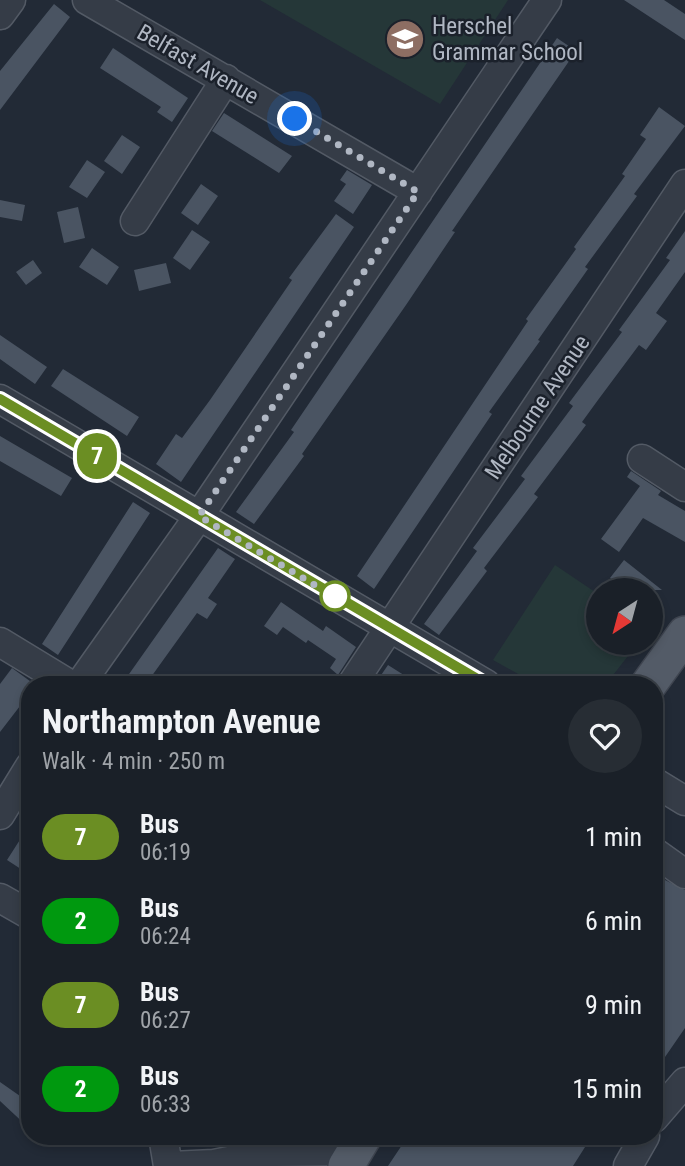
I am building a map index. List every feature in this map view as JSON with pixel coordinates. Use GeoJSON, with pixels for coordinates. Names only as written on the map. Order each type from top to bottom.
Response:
{"type":"FeatureCollection","features":[{"type":"Feature","properties":{"kind":"main road"},"geometry":{"type":"LineString","coordinates":[[655,676],[685,634]]}},
{"type":"Feature","properties":{"kind":"street"},"geometry":{"type":"LineString","coordinates":[[0,15],[11,0]]}},
{"type":"Feature","properties":{"kind":"street","name":"Belfast Avenue"},"geometry":{"type":"LineString","coordinates":[[87,0],[418,192]]}},
{"type":"Feature","properties":{"kind":"street"},"geometry":{"type":"LineString","coordinates":[[86,676],[199,516],[547,0]]}},
{"type":"Feature","properties":{"kind":"street"},"geometry":{"type":"LineString","coordinates":[[135,222],[226,79]]}},
{"type":"Feature","properties":{"kind":"street","name":"Melbourne Avenue"},"geometry":{"type":"LineString","coordinates":[[358,676],[685,184]]}},
{"type":"Feature","properties":{"kind":"street"},"geometry":{"type":"LineString","coordinates":[[0,399],[472,676]]}},
{"type":"Feature","properties":{"kind":"street"},"geometry":{"type":"LineString","coordinates":[[642,459],[685,487]]}},
{"type":"Feature","properties":{"kind":"street"},"geometry":{"type":"LineString","coordinates":[[0,642],[56,676]]}},
{"type":"Feature","properties":{"kind":"street"},"geometry":{"type":"LineString","coordinates":[[0,815],[21,781]]}},
{"type":"Feature","properties":{"kind":"street"},"geometry":{"type":"LineString","coordinates":[[663,788],[685,801]]}},
{"type":"Feature","properties":{"kind":"street"},"geometry":{"type":"LineString","coordinates":[[663,858],[685,874]]}},
{"type":"Feature","properties":{"kind":"street"},"geometry":{"type":"LineString","coordinates":[[0,898],[21,910]]}},
{"type":"Feature","properties":{"kind":"street"},"geometry":{"type":"LineString","coordinates":[[663,1108],[685,1082]]}},
{"type":"Feature","properties":{"kind":"street"},"geometry":{"type":"LineString","coordinates":[[165,1145],[170,1166],[213,1165],[274,1152],[292,1159],[355,1151]]}},
{"type":"Feature","properties":{"kind":"street"},"geometry":{"type":"LineString","coordinates":[[628,1166],[640,1145]]}},
{"type":"Feature","properties":{"kind":"shaded area","name":"Herschel Grammar School"},"geometry":{"type":"Polygon","coordinates":[[[260,0],[508,0],[440,104],[260,0]]]}},
{"type":"Feature","properties":{"kind":"shaded area"},"geometry":{"type":"Polygon","coordinates":[[[555,565],[586,586],[586,655],[629,655],[612,676],[522,676],[493,660],[555,565]]]}},
{"type":"Feature","properties":{"kind":"building"},"geometry":{"type":"Polygon","coordinates":[[[624,0],[664,0],[685,14],[685,40],[624,0]]]}},
{"type":"Feature","properties":{"kind":"building"},"geometry":{"type":"Polygon","coordinates":[[[54,4],[70,17],[0,110],[0,71],[54,4]]]}},
{"type":"Feature","properties":{"kind":"building"},"geometry":{"type":"Polygon","coordinates":[[[557,38],[576,51],[452,231],[455,232],[406,305],[302,454],[304,456],[254,524],[236,512],[294,432],[291,430],[557,38]]]}},
{"type":"Feature","properties":{"kind":"building"},"geometry":{"type":"Polygon","coordinates":[[[113,48],[188,98],[172,122],[157,112],[161,107],[100,68],[113,48]]]}},
{"type":"Feature","properties":{"kind":"building"},"geometry":{"type":"Polygon","coordinates":[[[659,107],[685,126],[634,194],[637,196],[585,267],[588,269],[489,412],[492,414],[374,589],[357,576],[528,321],[526,319],[576,249],[574,247],[625,176],[622,174],[646,139],[640,135],[659,107]]]}},
{"type":"Feature","properties":{"kind":"building"},"geometry":{"type":"Polygon","coordinates":[[[224,113],[292,156],[279,173],[212,131],[224,113]]]}},
{"type":"Feature","properties":{"kind":"building"},"geometry":{"type":"Polygon","coordinates":[[[122,135],[140,147],[122,174],[104,161],[122,135]]]}},
{"type":"Feature","properties":{"kind":"building"},"geometry":{"type":"Polygon","coordinates":[[[87,160],[105,172],[87,198],[69,187],[87,160]]]}},
{"type":"Feature","properties":{"kind":"building"},"geometry":{"type":"Polygon","coordinates":[[[347,170],[372,185],[353,214],[334,201],[346,184],[340,180],[347,170]]]}},
{"type":"Feature","properties":{"kind":"building"},"geometry":{"type":"Polygon","coordinates":[[[201,184],[218,196],[198,225],[181,213],[201,184]]]}},
{"type":"Feature","properties":{"kind":"building"},"geometry":{"type":"Polygon","coordinates":[[[0,200],[25,205],[22,221],[0,217],[0,200]]]}},
{"type":"Feature","properties":{"kind":"building"},"geometry":{"type":"Polygon","coordinates":[[[78,207],[85,238],[64,243],[57,212],[78,207]]]}},
{"type":"Feature","properties":{"kind":"building"},"geometry":{"type":"Polygon","coordinates":[[[336,214],[354,227],[181,482],[156,464],[176,434],[182,438],[210,400],[292,280],[289,278],[336,214]]]}},
{"type":"Feature","properties":{"kind":"building"},"geometry":{"type":"Polygon","coordinates":[[[192,230],[210,242],[190,270],[173,258],[192,230]]]}},
{"type":"Feature","properties":{"kind":"building"},"geometry":{"type":"Polygon","coordinates":[[[685,231],[685,272],[656,313],[667,321],[646,350],[639,345],[582,422],[586,425],[534,494],[538,497],[484,568],[487,571],[439,635],[424,624],[477,551],[473,548],[525,479],[521,476],[573,406],[569,403],[622,332],[619,330],[670,260],[666,258],[685,231]]]}},
{"type":"Feature","properties":{"kind":"building"},"geometry":{"type":"Polygon","coordinates":[[[92,248],[119,267],[107,285],[79,267],[92,248]]]}},
{"type":"Feature","properties":{"kind":"building"},"geometry":{"type":"Polygon","coordinates":[[[33,260],[42,273],[26,285],[16,272],[33,260]]]}},
{"type":"Feature","properties":{"kind":"building"},"geometry":{"type":"Polygon","coordinates":[[[166,263],[171,283],[139,291],[134,270],[166,263]]]}},
{"type":"Feature","properties":{"kind":"building"},"geometry":{"type":"Polygon","coordinates":[[[0,335],[47,367],[35,384],[0,359],[0,335]]]}},
{"type":"Feature","properties":{"kind":"building"},"geometry":{"type":"Polygon","coordinates":[[[63,369],[139,417],[127,436],[51,386],[63,369]]]}},
{"type":"Feature","properties":{"kind":"building"},"geometry":{"type":"Polygon","coordinates":[[[0,436],[72,478],[61,496],[0,461],[0,436]]]}},
{"type":"Feature","properties":{"kind":"building"},"geometry":{"type":"Polygon","coordinates":[[[631,471],[661,491],[658,495],[685,511],[685,542],[643,518],[619,552],[601,539],[640,486],[627,477],[631,471]]]}},
{"type":"Feature","properties":{"kind":"building"},"geometry":{"type":"Polygon","coordinates":[[[133,502],[150,513],[58,655],[42,644],[133,502]]]}},
{"type":"Feature","properties":{"kind":"building"},"geometry":{"type":"Polygon","coordinates":[[[218,548],[235,559],[208,598],[217,604],[207,619],[197,613],[152,676],[128,676],[218,548]]]}},
{"type":"Feature","properties":{"kind":"building"},"geometry":{"type":"Polygon","coordinates":[[[624,560],[647,578],[610,578],[624,560]]]}},
{"type":"Feature","properties":{"kind":"building"},"geometry":{"type":"Polygon","coordinates":[[[281,602],[323,631],[326,626],[356,647],[338,675],[330,668],[336,659],[308,640],[306,643],[283,627],[277,635],[264,626],[281,602]]]}},
{"type":"Feature","properties":{"kind":"building"},"geometry":{"type":"Polygon","coordinates":[[[388,665],[405,676],[380,676],[388,665]]]}},
{"type":"Feature","properties":{"kind":"building"},"geometry":{"type":"Polygon","coordinates":[[[12,668],[23,676],[21,705],[0,732],[0,684],[12,668]]]}},
{"type":"Feature","properties":{"kind":"building"},"geometry":{"type":"Polygon","coordinates":[[[21,838],[21,869],[7,860],[21,838]]]}},
{"type":"Feature","properties":{"kind":"building"},"geometry":{"type":"Polygon","coordinates":[[[663,879],[685,890],[685,1028],[663,1060],[663,879]]]}},
{"type":"Feature","properties":{"kind":"building"},"geometry":{"type":"Polygon","coordinates":[[[0,1082],[21,1097],[21,1121],[0,1101],[0,1082]]]}},
{"type":"Feature","properties":{"kind":"building"},"geometry":{"type":"Polygon","coordinates":[[[402,1145],[586,1145],[573,1166],[388,1166],[402,1145]]]}},
{"type":"Feature","properties":{"kind":"bus line","name":"7"},"geometry":{"type":"LineString","coordinates":[[0,399],[472,676]]}},
{"type":"Feature","properties":{"kind":"place","name":"Herschel Grammar School"},"geometry":{"type":"Point","coordinates":[405,39]}},
{"type":"Feature","properties":{"kind":"route"},"geometry":{"type":"LineString","coordinates":[[295,119],[418,192],[199,516],[345,603],[335,596]]}}]}
